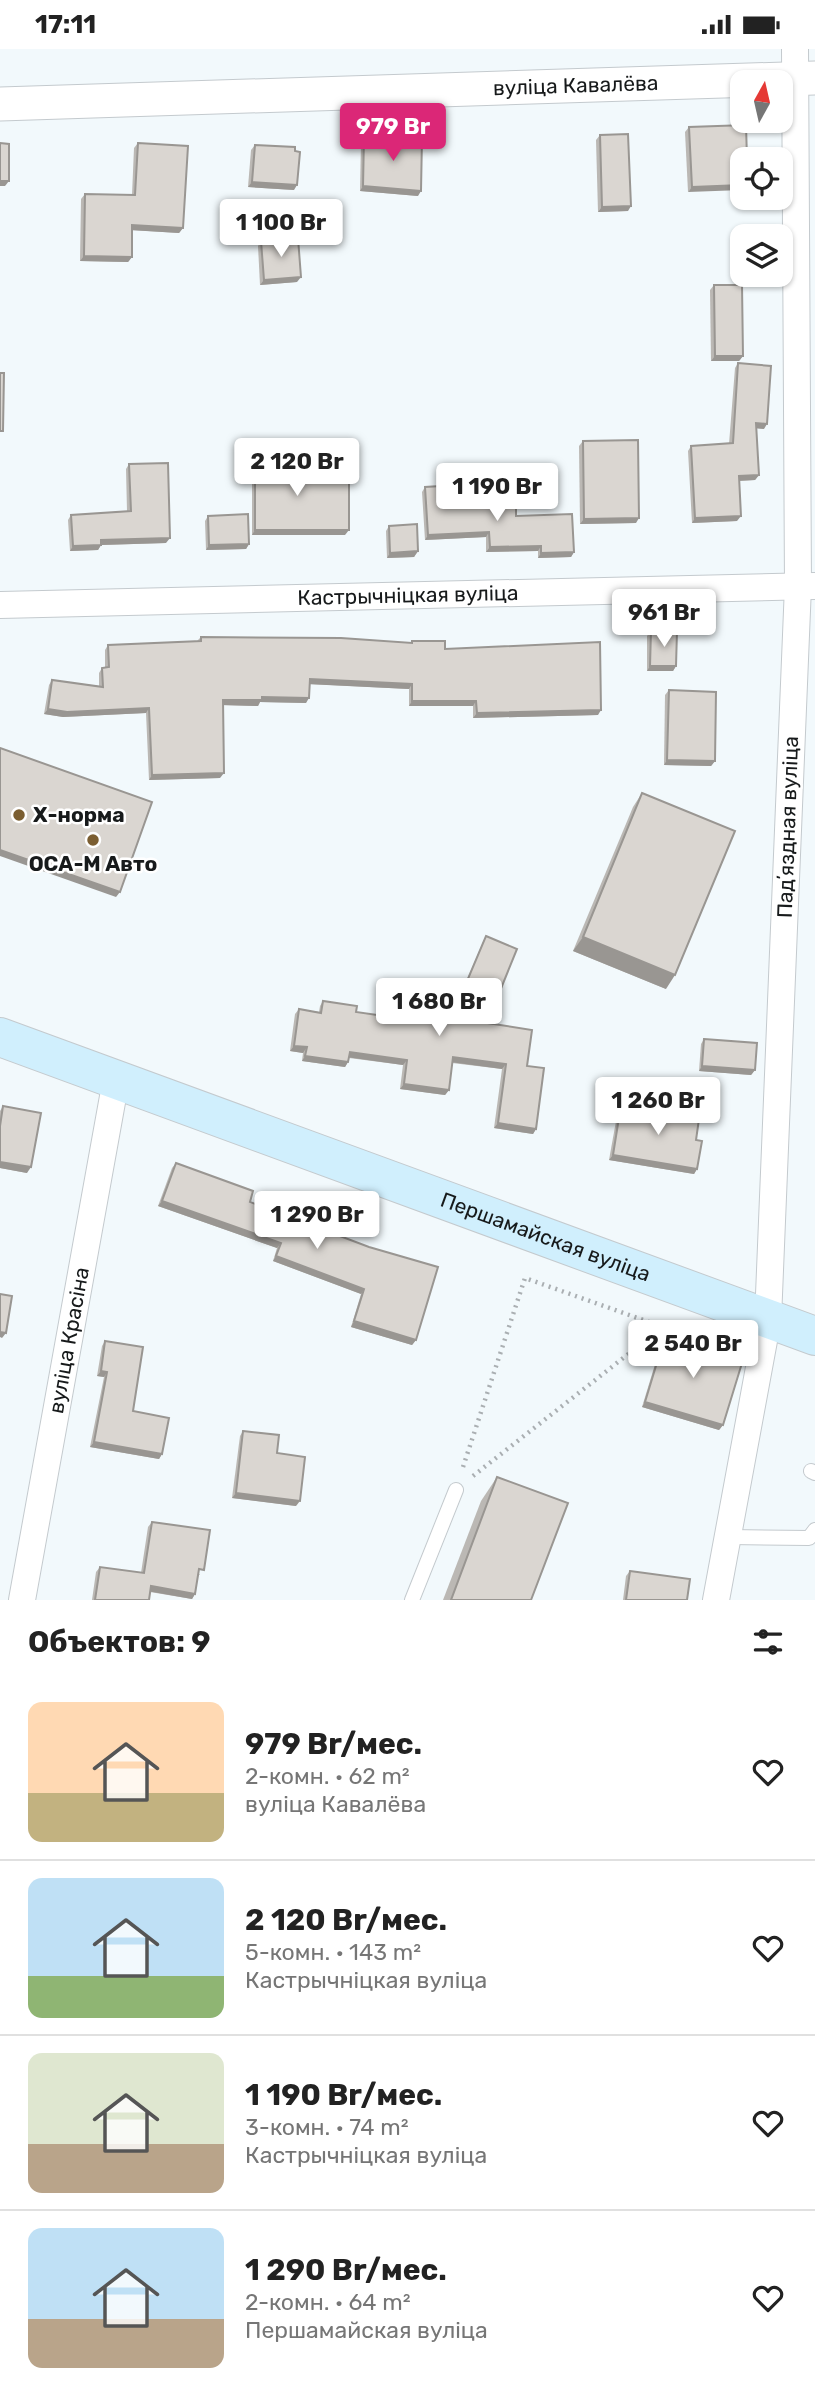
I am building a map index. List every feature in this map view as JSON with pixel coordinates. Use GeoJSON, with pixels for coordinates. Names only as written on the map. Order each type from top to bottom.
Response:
{"type":"FeatureCollection","features":[{"type":"Feature","properties":{"kind":"main road","name":"Першамайская вуліца"},"geometry":{"type":"LineString","coordinates":[[0,1037],[815,1336]]}},
{"type":"Feature","properties":{"kind":"street","name":"вуліца Кавалёва"},"geometry":{"type":"LineString","coordinates":[[0,104],[801,68]]}},
{"type":"Feature","properties":{"kind":"street","name":"Падʼяздная вуліца"},"geometry":{"type":"LineString","coordinates":[[716,1600],[730,1537],[768,1319],[807,586],[801,68]]}},
{"type":"Feature","properties":{"kind":"street","name":"Кастрычніцкая вуліца"},"geometry":{"type":"LineString","coordinates":[[0,605],[807,586]]}},
{"type":"Feature","properties":{"kind":"street","name":"вуліца Красіна"},"geometry":{"type":"LineString","coordinates":[[22,1600],[116,1080]]}},
{"type":"Feature","properties":{"kind":"lane"},"geometry":{"type":"LineString","coordinates":[[412,1600],[456,1490]]}},
{"type":"Feature","properties":{"kind":"lane"},"geometry":{"type":"LineString","coordinates":[[730,1537],[809,1538],[815,1529]]}},
{"type":"Feature","properties":{"kind":"path"},"geometry":{"type":"LineString","coordinates":[[525,1278],[663,1327],[467,1481],[456,1490],[525,1278]]}},
{"type":"Feature","properties":{"kind":"building"},"geometry":{"type":"Polygon","coordinates":[[[730,126],[730,133],[746,133],[747,147],[730,147],[730,185],[692,187],[689,127],[730,126]]]}},
{"type":"Feature","properties":{"kind":"building"},"geometry":{"type":"Polygon","coordinates":[[[628,134],[631,206],[602,207],[600,135],[628,134]]]}},
{"type":"Feature","properties":{"kind":"building"},"geometry":{"type":"Polygon","coordinates":[[[364,137],[422,138],[421,191],[363,186],[364,137]]]}},
{"type":"Feature","properties":{"kind":"building"},"geometry":{"type":"Polygon","coordinates":[[[0,143],[9,144],[9,181],[0,181],[0,143]]]}},
{"type":"Feature","properties":{"kind":"building"},"geometry":{"type":"Polygon","coordinates":[[[138,143],[188,146],[183,228],[132,225],[132,257],[84,256],[85,194],[135,195],[138,143]]]}},
{"type":"Feature","properties":{"kind":"building"},"geometry":{"type":"Polygon","coordinates":[[[255,145],[295,147],[295,151],[300,152],[297,185],[252,182],[255,145]]]}},
{"type":"Feature","properties":{"kind":"building"},"geometry":{"type":"Polygon","coordinates":[[[298,238],[301,277],[264,280],[261,241],[298,238]]]}},
{"type":"Feature","properties":{"kind":"building"},"geometry":{"type":"Polygon","coordinates":[[[714,285],[742,287],[743,356],[715,356],[714,285]]]}},
{"type":"Feature","properties":{"kind":"building"},"geometry":{"type":"Polygon","coordinates":[[[738,363],[771,366],[767,424],[756,423],[759,475],[739,476],[741,516],[695,518],[691,446],[733,443],[738,363]]]}},
{"type":"Feature","properties":{"kind":"building"},"geometry":{"type":"Polygon","coordinates":[[[0,373],[4,373],[3,431],[0,431],[0,373]]]}},
{"type":"Feature","properties":{"kind":"building"},"geometry":{"type":"Polygon","coordinates":[[[638,440],[639,518],[584,519],[583,441],[638,440]]]}},
{"type":"Feature","properties":{"kind":"building"},"geometry":{"type":"Polygon","coordinates":[[[255,452],[293,453],[293,479],[349,479],[349,530],[255,530],[255,452]]]}},
{"type":"Feature","properties":{"kind":"building"},"geometry":{"type":"Polygon","coordinates":[[[168,463],[170,538],[101,540],[101,545],[73,546],[71,515],[131,511],[129,464],[168,463]]]}},
{"type":"Feature","properties":{"kind":"building"},"geometry":{"type":"Polygon","coordinates":[[[457,485],[459,505],[516,504],[516,516],[572,514],[574,552],[541,553],[541,546],[490,547],[489,532],[428,535],[425,487],[457,485]]]}},
{"type":"Feature","properties":{"kind":"building"},"geometry":{"type":"Polygon","coordinates":[[[248,514],[249,544],[209,545],[208,516],[248,514]]]}},
{"type":"Feature","properties":{"kind":"building"},"geometry":{"type":"Polygon","coordinates":[[[417,524],[418,551],[390,553],[389,526],[417,524]]]}},
{"type":"Feature","properties":{"kind":"building"},"geometry":{"type":"Polygon","coordinates":[[[651,631],[677,631],[676,666],[650,666],[651,631]]]}},
{"type":"Feature","properties":{"kind":"building"},"geometry":{"type":"Polygon","coordinates":[[[201,637],[341,638],[412,643],[445,641],[445,649],[600,642],[601,710],[477,713],[476,701],[412,701],[412,684],[310,679],[309,698],[223,700],[224,773],[152,775],[149,708],[67,712],[48,709],[52,680],[103,687],[102,668],[109,667],[108,645],[201,641],[201,637]]]}},
{"type":"Feature","properties":{"kind":"building"},"geometry":{"type":"Polygon","coordinates":[[[669,690],[716,692],[715,761],[667,760],[669,690]]]}},
{"type":"Feature","properties":{"kind":"building"},"geometry":{"type":"Polygon","coordinates":[[[0,748],[152,802],[120,892],[0,850],[0,748]]]}},
{"type":"Feature","properties":{"kind":"building"},"geometry":{"type":"Polygon","coordinates":[[[642,793],[735,831],[675,975],[583,937],[642,793]]]}},
{"type":"Feature","properties":{"kind":"building"},"geometry":{"type":"Polygon","coordinates":[[[486,936],[517,949],[487,1023],[532,1030],[527,1066],[544,1068],[536,1129],[498,1123],[506,1064],[453,1057],[449,1090],[404,1084],[407,1060],[350,1052],[348,1062],[305,1056],[307,1047],[294,1046],[299,1009],[321,1013],[323,1001],[357,1006],[356,1012],[412,1020],[414,1007],[454,1012],[486,936]]]}},
{"type":"Feature","properties":{"kind":"building"},"geometry":{"type":"Polygon","coordinates":[[[704,1039],[757,1043],[755,1070],[702,1066],[704,1039]]]}},
{"type":"Feature","properties":{"kind":"building"},"geometry":{"type":"Polygon","coordinates":[[[621,1105],[699,1119],[696,1140],[702,1141],[697,1169],[613,1155],[621,1105]]]}},
{"type":"Feature","properties":{"kind":"building"},"geometry":{"type":"Polygon","coordinates":[[[3,1106],[41,1113],[31,1167],[0,1162],[3,1106]]]}},
{"type":"Feature","properties":{"kind":"building"},"geometry":{"type":"Polygon","coordinates":[[[176,1163],[253,1191],[250,1202],[369,1247],[438,1267],[416,1340],[354,1321],[364,1289],[276,1256],[281,1243],[162,1201],[176,1163]]]}},
{"type":"Feature","properties":{"kind":"building"},"geometry":{"type":"Polygon","coordinates":[[[0,1294],[12,1296],[6,1333],[0,1332],[0,1294]]]}},
{"type":"Feature","properties":{"kind":"building"},"geometry":{"type":"Polygon","coordinates":[[[666,1333],[711,1348],[709,1353],[742,1363],[723,1425],[645,1402],[666,1333]]]}},
{"type":"Feature","properties":{"kind":"building"},"geometry":{"type":"Polygon","coordinates":[[[105,1341],[143,1347],[133,1411],[169,1418],[162,1454],[94,1442],[107,1372],[101,1371],[105,1341]]]}},
{"type":"Feature","properties":{"kind":"building"},"geometry":{"type":"Polygon","coordinates":[[[243,1431],[279,1435],[277,1453],[305,1457],[300,1501],[236,1493],[243,1431]]]}},
{"type":"Feature","properties":{"kind":"building"},"geometry":{"type":"Polygon","coordinates":[[[497,1477],[568,1503],[531,1600],[451,1600],[497,1477]]]}},
{"type":"Feature","properties":{"kind":"building"},"geometry":{"type":"Polygon","coordinates":[[[152,1522],[210,1530],[204,1570],[199,1569],[195,1594],[151,1586],[149,1600],[95,1600],[100,1567],[144,1573],[152,1522]]]}},
{"type":"Feature","properties":{"kind":"building"},"geometry":{"type":"Polygon","coordinates":[[[630,1571],[690,1579],[687,1600],[626,1600],[630,1571]]]}},
{"type":"Feature","properties":{"kind":"place","name":"Х-норма"},"geometry":{"type":"Point","coordinates":[19,815]}},
{"type":"Feature","properties":{"kind":"place","name":"ОСА-М Авто"},"geometry":{"type":"Point","coordinates":[93,840]}}]}
